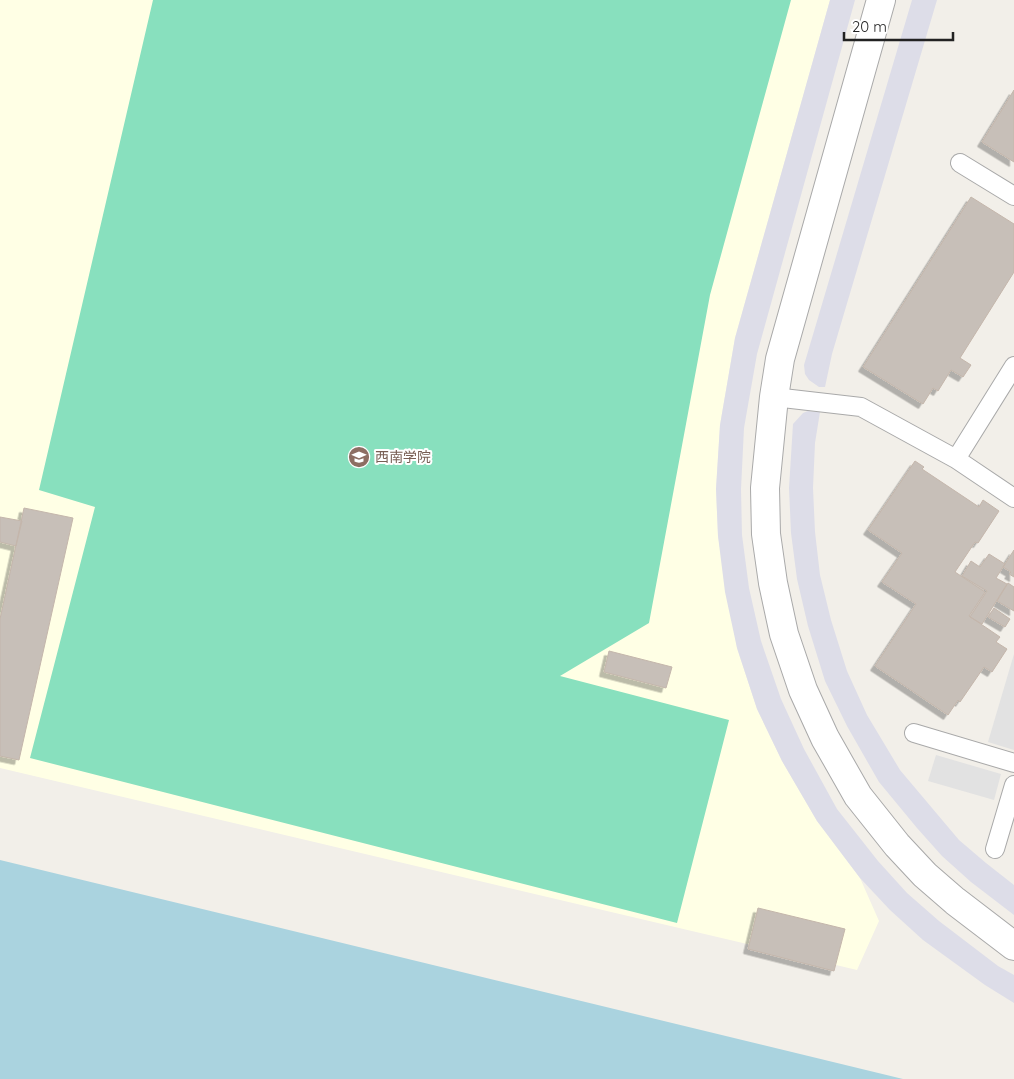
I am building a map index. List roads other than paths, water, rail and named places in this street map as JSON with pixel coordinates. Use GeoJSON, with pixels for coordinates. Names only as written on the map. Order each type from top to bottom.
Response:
{"type":"FeatureCollection","features":[{"type":"Feature","properties":{"kind":"street"},"geometry":{"type":"LineString","coordinates":[[881,0],[780,359],[774,396],[765,488],[766,534],[773,583],[782,625],[802,690],[825,738],[858,796],[897,845],[924,874],[955,901],[1014,946]]}},
{"type":"Feature","properties":{"kind":"lane"},"geometry":{"type":"LineString","coordinates":[[960,163],[1014,196]]}},
{"type":"Feature","properties":{"kind":"lane"},"geometry":{"type":"LineString","coordinates":[[956,459],[1014,366]]}},
{"type":"Feature","properties":{"kind":"lane"},"geometry":{"type":"LineString","coordinates":[[774,396],[861,407],[956,459],[1014,498]]}},
{"type":"Feature","properties":{"kind":"lane"},"geometry":{"type":"LineString","coordinates":[[914,732],[1014,763]]}},
{"type":"Feature","properties":{"kind":"lane"},"geometry":{"type":"LineString","coordinates":[[996,849],[1014,785]]}},
{"type":"Feature","properties":{"kind":"water"},"geometry":{"type":"Polygon","coordinates":[[[0,860],[903,1079],[0,1079],[0,860]]]}},
{"type":"Feature","properties":{"kind":"place","name":"西南学院"},"geometry":{"type":"Point","coordinates":[359,457]}}]}
